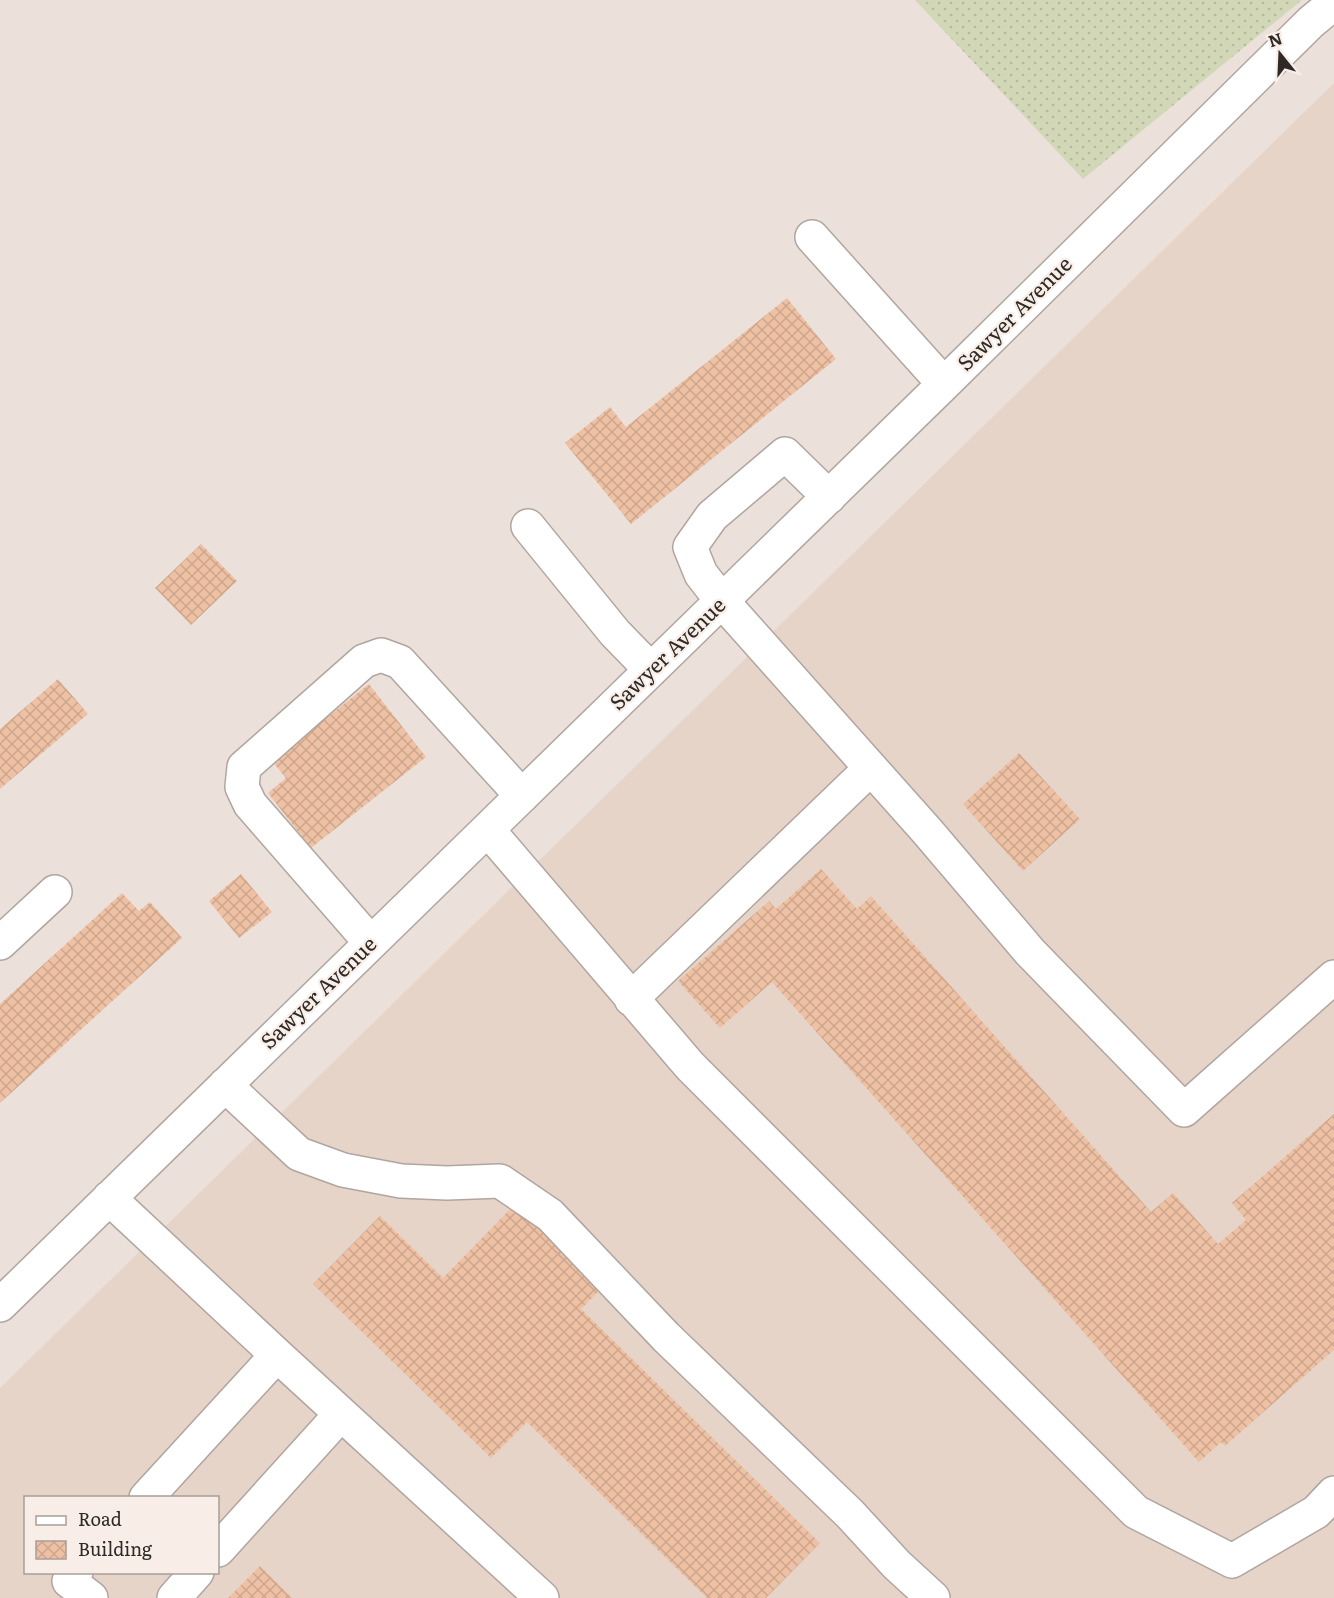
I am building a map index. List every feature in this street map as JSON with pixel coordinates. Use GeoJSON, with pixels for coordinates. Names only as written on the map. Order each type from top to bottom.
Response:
{"type":"FeatureCollection","features":[{"type":"Feature","properties":{"kind":"street","name":"Sawyer Avenue"},"geometry":{"type":"LineString","coordinates":[[0,1305],[829,497],[1311,22],[1334,3]]}},
{"type":"Feature","properties":{"kind":"street"},"geometry":{"type":"LineString","coordinates":[[812,237],[944,384]]}},
{"type":"Feature","properties":{"kind":"street"},"geometry":{"type":"LineString","coordinates":[[829,497],[785,454],[712,516],[690,547],[701,574],[722,601],[871,768],[1030,952],[1184,1110],[1334,977]]}},
{"type":"Feature","properties":{"kind":"street"},"geometry":{"type":"LineString","coordinates":[[528,526],[615,633],[651,670]]}},
{"type":"Feature","properties":{"kind":"street"},"geometry":{"type":"LineString","coordinates":[[371,944],[250,804],[242,787],[244,767],[364,661],[381,655],[400,662],[522,796]]}},
{"type":"Feature","properties":{"kind":"street"},"geometry":{"type":"LineString","coordinates":[[631,999],[871,768]]}},
{"type":"Feature","properties":{"kind":"street"},"geometry":{"type":"LineString","coordinates":[[488,830],[690,1066],[1136,1512],[1232,1561],[1317,1512],[1334,1493]]}},
{"type":"Feature","properties":{"kind":"street"},"geometry":{"type":"LineString","coordinates":[[0,943],[55,892]]}},
{"type":"Feature","properties":{"kind":"street"},"geometry":{"type":"LineString","coordinates":[[225,1085],[299,1154],[343,1170],[401,1181],[447,1183],[500,1181],[550,1215],[666,1337],[842,1506],[897,1565],[933,1598]]}},
{"type":"Feature","properties":{"kind":"street"},"geometry":{"type":"LineString","coordinates":[[109,1198],[542,1598]]}},
{"type":"Feature","properties":{"kind":"street"},"geometry":{"type":"LineString","coordinates":[[147,1496],[277,1355]]}},
{"type":"Feature","properties":{"kind":"street"},"geometry":{"type":"LineString","coordinates":[[219,1549],[341,1414]]}},
{"type":"Feature","properties":{"kind":"street"},"geometry":{"type":"LineString","coordinates":[[74,1574],[69,1581],[91,1598]]}},
{"type":"Feature","properties":{"kind":"street"},"geometry":{"type":"LineString","coordinates":[[174,1598],[195,1574]]}},
{"type":"Feature","properties":{"kind":"shaded area"},"geometry":{"type":"Polygon","coordinates":[[[1334,83],[1334,1598],[0,1598],[0,1388],[1334,83]]]}},
{"type":"Feature","properties":{"kind":"green space"},"geometry":{"type":"Polygon","coordinates":[[[915,0],[1302,0],[1083,179],[915,0]]]}},
{"type":"Feature","properties":{"kind":"building"},"geometry":{"type":"Polygon","coordinates":[[[787,298],[836,359],[631,524],[565,443],[610,407],[626,427],[787,298]]]}},
{"type":"Feature","properties":{"kind":"building"},"geometry":{"type":"Polygon","coordinates":[[[201,544],[237,581],[191,625],[155,588],[201,544]]]}},
{"type":"Feature","properties":{"kind":"building"},"geometry":{"type":"Polygon","coordinates":[[[58,679],[88,714],[0,789],[0,729],[58,679]]]}},
{"type":"Feature","properties":{"kind":"building"},"geometry":{"type":"Polygon","coordinates":[[[369,684],[426,757],[311,848],[268,793],[286,778],[272,761],[369,684]]]}},
{"type":"Feature","properties":{"kind":"building"},"geometry":{"type":"Polygon","coordinates":[[[1019,753],[1080,819],[1023,871],[963,804],[1019,753]]]}},
{"type":"Feature","properties":{"kind":"building"},"geometry":{"type":"Polygon","coordinates":[[[821,869],[857,909],[871,896],[1151,1212],[1173,1193],[1218,1244],[1246,1220],[1232,1203],[1334,1114],[1334,1350],[1225,1446],[1221,1442],[1199,1462],[772,982],[720,1028],[678,981],[769,901],[776,909],[821,869]]]}},
{"type":"Feature","properties":{"kind":"building"},"geometry":{"type":"Polygon","coordinates":[[[241,874],[272,912],[239,938],[209,901],[241,874]]]}},
{"type":"Feature","properties":{"kind":"building"},"geometry":{"type":"Polygon","coordinates":[[[122,893],[139,911],[150,902],[182,938],[0,1103],[0,1004],[122,893]]]}},
{"type":"Feature","properties":{"kind":"building"},"geometry":{"type":"Polygon","coordinates":[[[515,1204],[601,1289],[581,1309],[820,1543],[766,1598],[707,1598],[527,1422],[491,1458],[313,1284],[380,1216],[443,1278],[515,1204]]]}},
{"type":"Feature","properties":{"kind":"building"},"geometry":{"type":"Polygon","coordinates":[[[260,1566],[292,1598],[228,1598],[260,1566]]]}}]}
